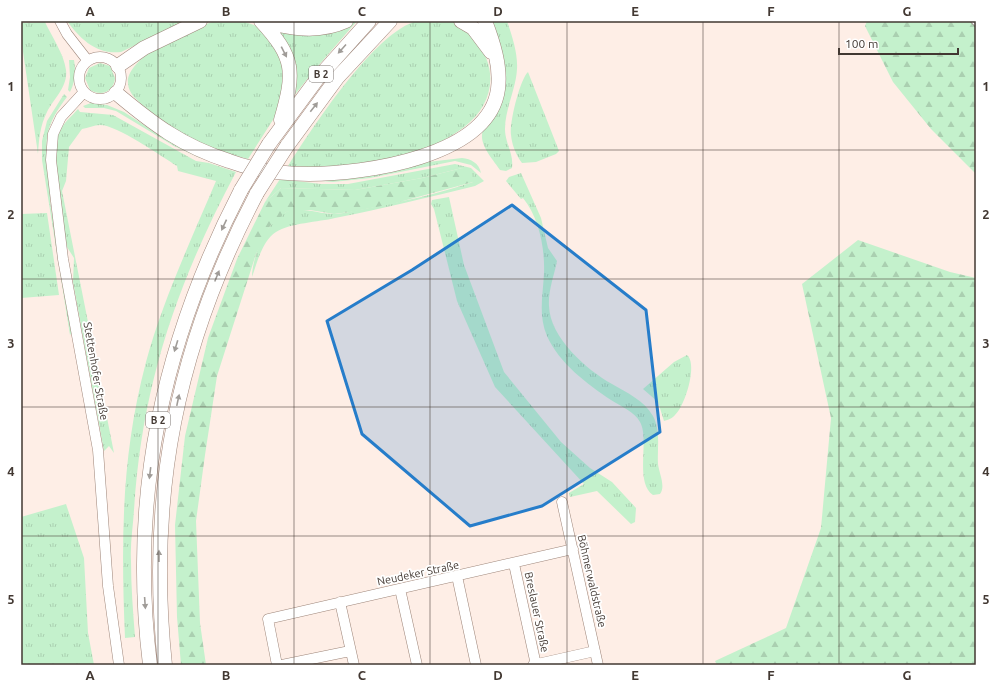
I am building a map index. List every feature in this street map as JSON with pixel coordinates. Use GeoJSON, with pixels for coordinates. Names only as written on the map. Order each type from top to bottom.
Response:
{"type":"FeatureCollection","features":[{"type":"Feature","properties":{"kind":"highway"},"geometry":{"type":"LineString","coordinates":[[118,66],[144,48],[200,21]]}},
{"type":"Feature","properties":{"kind":"highway"},"geometry":{"type":"LineString","coordinates":[[261,21],[301,29],[329,26],[346,21]]}},
{"type":"Feature","properties":{"kind":"highway"},"geometry":{"type":"LineString","coordinates":[[261,21],[275,37],[284,51],[291,74],[290,91],[278,131]]}},
{"type":"Feature","properties":{"kind":"highway","name":"B 2"},"geometry":{"type":"LineString","coordinates":[[150,665],[144,595],[144,546],[147,494],[156,432],[174,352],[190,304],[215,244],[241,190],[269,144],[322,73],[369,21]]}},
{"type":"Feature","properties":{"kind":"highway","name":"B 2"},"geometry":{"type":"LineString","coordinates":[[165,665],[161,616],[159,549],[165,477],[174,420],[184,373],[207,301],[226,256],[257,193],[287,146],[336,78],[390,21]]}},
{"type":"Feature","properties":{"kind":"highway"},"geometry":{"type":"LineString","coordinates":[[376,35],[402,21]]}},
{"type":"Feature","properties":{"kind":"highway"},"geometry":{"type":"LineString","coordinates":[[461,21],[473,28],[496,61]]}},
{"type":"Feature","properties":{"kind":"highway"},"geometry":{"type":"LineString","coordinates":[[116,93],[150,121],[188,145],[230,162],[262,169],[308,174],[354,172],[401,163],[423,157],[455,142],[470,131],[486,115],[494,102],[498,90],[498,75],[494,46],[485,21]]}},
{"type":"Feature","properties":{"kind":"street"},"geometry":{"type":"LineString","coordinates":[[60,21],[67,34],[88,61]]}},
{"type":"Feature","properties":{"kind":"street"},"geometry":{"type":"LineString","coordinates":[[97,57],[104,57],[111,60],[118,66],[122,78],[121,86],[116,93],[108,98],[100,100],[93,98],[84,92],[79,82],[79,74],[82,67],[88,61],[97,57]]}},
{"type":"Feature","properties":{"kind":"street","name":"Stettenhofer Straße"},"geometry":{"type":"LineString","coordinates":[[84,92],[61,117],[53,134],[51,160],[63,259],[98,450],[108,586],[118,665]]}},
{"type":"Feature","properties":{"kind":"street","name":"Böhmerwaldstraße"},"geometry":{"type":"LineString","coordinates":[[562,502],[598,665]]}},
{"type":"Feature","properties":{"kind":"street","name":"Neudeker Straße"},"geometry":{"type":"LineString","coordinates":[[277,665],[268,619],[514,564],[572,549]]}},
{"type":"Feature","properties":{"kind":"street","name":"Breslauer Straße"},"geometry":{"type":"LineString","coordinates":[[514,564],[535,665]]}},
{"type":"Feature","properties":{"kind":"street"},"geometry":{"type":"LineString","coordinates":[[458,576],[476,665]]}},
{"type":"Feature","properties":{"kind":"street"},"geometry":{"type":"LineString","coordinates":[[400,589],[417,665]]}},
{"type":"Feature","properties":{"kind":"street"},"geometry":{"type":"LineString","coordinates":[[340,602],[354,665]]}},
{"type":"Feature","properties":{"kind":"street"},"geometry":{"type":"LineString","coordinates":[[282,665],[350,651]]}},
{"type":"Feature","properties":{"kind":"street"},"geometry":{"type":"LineString","coordinates":[[535,665],[595,652]]}},
{"type":"Feature","properties":{"kind":"highlighted area"},"geometry":{"type":"Polygon","coordinates":[[[512,205],[646,310],[660,432],[542,506],[470,526],[362,434],[327,321],[412,270],[512,205]]]}},
{"type":"Feature","properties":{"kind":"green space"},"geometry":{"type":"Polygon","coordinates":[[[445,20],[456,23],[467,31],[482,50],[488,62],[490,86],[487,97],[473,119],[463,128],[444,140],[423,150],[401,157],[378,162],[332,167],[288,166],[328,107],[364,62],[382,43],[400,29],[417,21],[445,20]]]}},
{"type":"Feature","properties":{"kind":"green space"},"geometry":{"type":"Polygon","coordinates":[[[67,21],[186,21],[121,52],[112,52],[104,51],[83,40],[67,21]]]}},
{"type":"Feature","properties":{"kind":"green space"},"geometry":{"type":"Polygon","coordinates":[[[215,21],[242,21],[254,25],[269,34],[288,73],[278,112],[248,159],[205,145],[164,123],[141,104],[133,95],[128,84],[130,74],[137,63],[148,54],[177,37],[215,21]]]}},
{"type":"Feature","properties":{"kind":"green space"},"geometry":{"type":"Polygon","coordinates":[[[357,21],[293,97],[278,28],[346,24],[357,21]]]}},
{"type":"Feature","properties":{"kind":"green space"},"geometry":{"type":"Polygon","coordinates":[[[490,21],[507,21],[517,57],[515,84],[505,122],[505,134],[512,158],[512,168],[506,171],[500,170],[488,154],[482,140],[483,129],[494,115],[500,104],[504,92],[505,80],[502,56],[490,21]]]}},
{"type":"Feature","properties":{"kind":"green space"},"geometry":{"type":"Polygon","coordinates":[[[867,21],[976,21],[976,174],[931,129],[893,82],[865,26],[867,21]]]}},
{"type":"Feature","properties":{"kind":"green space"},"geometry":{"type":"Polygon","coordinates":[[[45,22],[63,58],[66,76],[63,87],[47,112],[41,127],[38,154],[21,38],[21,23],[45,22]]]}},
{"type":"Feature","properties":{"kind":"green space"},"geometry":{"type":"Polygon","coordinates":[[[69,60],[74,60],[75,68],[75,77],[70,92],[68,90],[70,77],[69,60]]]}},
{"type":"Feature","properties":{"kind":"green space"},"geometry":{"type":"Polygon","coordinates":[[[100,63],[110,66],[115,78],[110,89],[103,93],[90,90],[85,78],[89,68],[100,63]]]}},
{"type":"Feature","properties":{"kind":"green space"},"geometry":{"type":"Polygon","coordinates":[[[528,72],[559,151],[556,154],[536,162],[522,163],[513,146],[511,129],[513,112],[522,83],[528,72]]]}},
{"type":"Feature","properties":{"kind":"green space"},"geometry":{"type":"Polygon","coordinates":[[[64,94],[67,97],[52,121],[49,131],[47,151],[51,208],[73,331],[70,335],[42,160],[42,141],[47,121],[64,94]]]}},
{"type":"Feature","properties":{"kind":"green space"},"geometry":{"type":"Polygon","coordinates":[[[91,103],[107,105],[124,112],[155,132],[204,158],[200,158],[174,146],[116,111],[104,108],[85,108],[83,106],[91,103]]]}},
{"type":"Feature","properties":{"kind":"green space"},"geometry":{"type":"Polygon","coordinates":[[[78,109],[80,112],[113,115],[196,161],[209,163],[236,172],[196,254],[166,335],[154,377],[138,464],[131,542],[131,580],[135,637],[125,638],[123,533],[127,465],[138,397],[146,362],[160,316],[216,181],[178,171],[177,166],[128,135],[108,126],[98,125],[82,129],[69,147],[66,181],[62,191],[114,453],[109,446],[104,451],[73,282],[74,258],[67,247],[56,171],[55,155],[60,131],[78,109]]]}},
{"type":"Feature","properties":{"kind":"green space"},"geometry":{"type":"Polygon","coordinates":[[[462,158],[474,162],[481,173],[471,165],[455,161],[370,178],[333,182],[309,180],[397,169],[428,162],[462,158]]]}},
{"type":"Feature","properties":{"kind":"green space"},"geometry":{"type":"Polygon","coordinates":[[[455,164],[471,168],[484,181],[475,186],[405,203],[282,229],[271,236],[267,241],[252,277],[257,250],[266,232],[272,223],[286,212],[297,210],[328,214],[342,213],[391,204],[473,182],[462,168],[422,178],[355,190],[281,188],[265,202],[280,179],[321,184],[348,184],[455,164]]]}},
{"type":"Feature","properties":{"kind":"green space"},"geometry":{"type":"Polygon","coordinates":[[[462,168],[472,172],[473,182],[392,204],[350,212],[334,214],[310,210],[286,212],[270,226],[256,254],[217,376],[205,455],[196,521],[200,623],[206,665],[181,665],[177,617],[175,525],[185,436],[208,338],[237,259],[265,202],[281,188],[355,190],[422,178],[462,168]]]}},
{"type":"Feature","properties":{"kind":"green space"},"geometry":{"type":"Polygon","coordinates":[[[521,173],[541,218],[548,248],[557,261],[550,289],[549,300],[551,318],[556,330],[563,341],[581,362],[602,378],[640,401],[653,416],[658,434],[658,464],[662,483],[662,491],[660,494],[653,495],[647,489],[644,480],[644,439],[643,429],[638,418],[574,372],[552,346],[547,336],[544,328],[542,313],[544,264],[540,234],[529,206],[506,181],[509,177],[521,173]]]}},
{"type":"Feature","properties":{"kind":"green space"},"geometry":{"type":"Polygon","coordinates":[[[449,197],[464,265],[504,372],[561,442],[590,468],[612,482],[636,508],[635,522],[631,524],[597,491],[570,497],[569,493],[584,484],[495,387],[457,301],[434,209],[431,204],[432,200],[449,197]]]}},
{"type":"Feature","properties":{"kind":"green space"},"geometry":{"type":"Polygon","coordinates":[[[47,213],[59,295],[21,298],[21,214],[47,213]]]}},
{"type":"Feature","properties":{"kind":"green space"},"geometry":{"type":"Polygon","coordinates":[[[858,240],[950,272],[976,278],[976,665],[717,665],[715,661],[786,628],[821,528],[831,418],[802,284],[858,240]]]}},
{"type":"Feature","properties":{"kind":"green space"},"geometry":{"type":"Polygon","coordinates":[[[687,355],[690,360],[691,376],[683,403],[674,416],[664,421],[658,402],[643,389],[674,362],[687,355]]]}},
{"type":"Feature","properties":{"kind":"green space"},"geometry":{"type":"Polygon","coordinates":[[[66,504],[84,558],[88,633],[94,665],[21,665],[21,517],[66,504]]]}},
{"type":"Feature","properties":{"kind":"railway"},"geometry":{"type":"LineString","coordinates":[[972,21],[976,25]]}}]}
